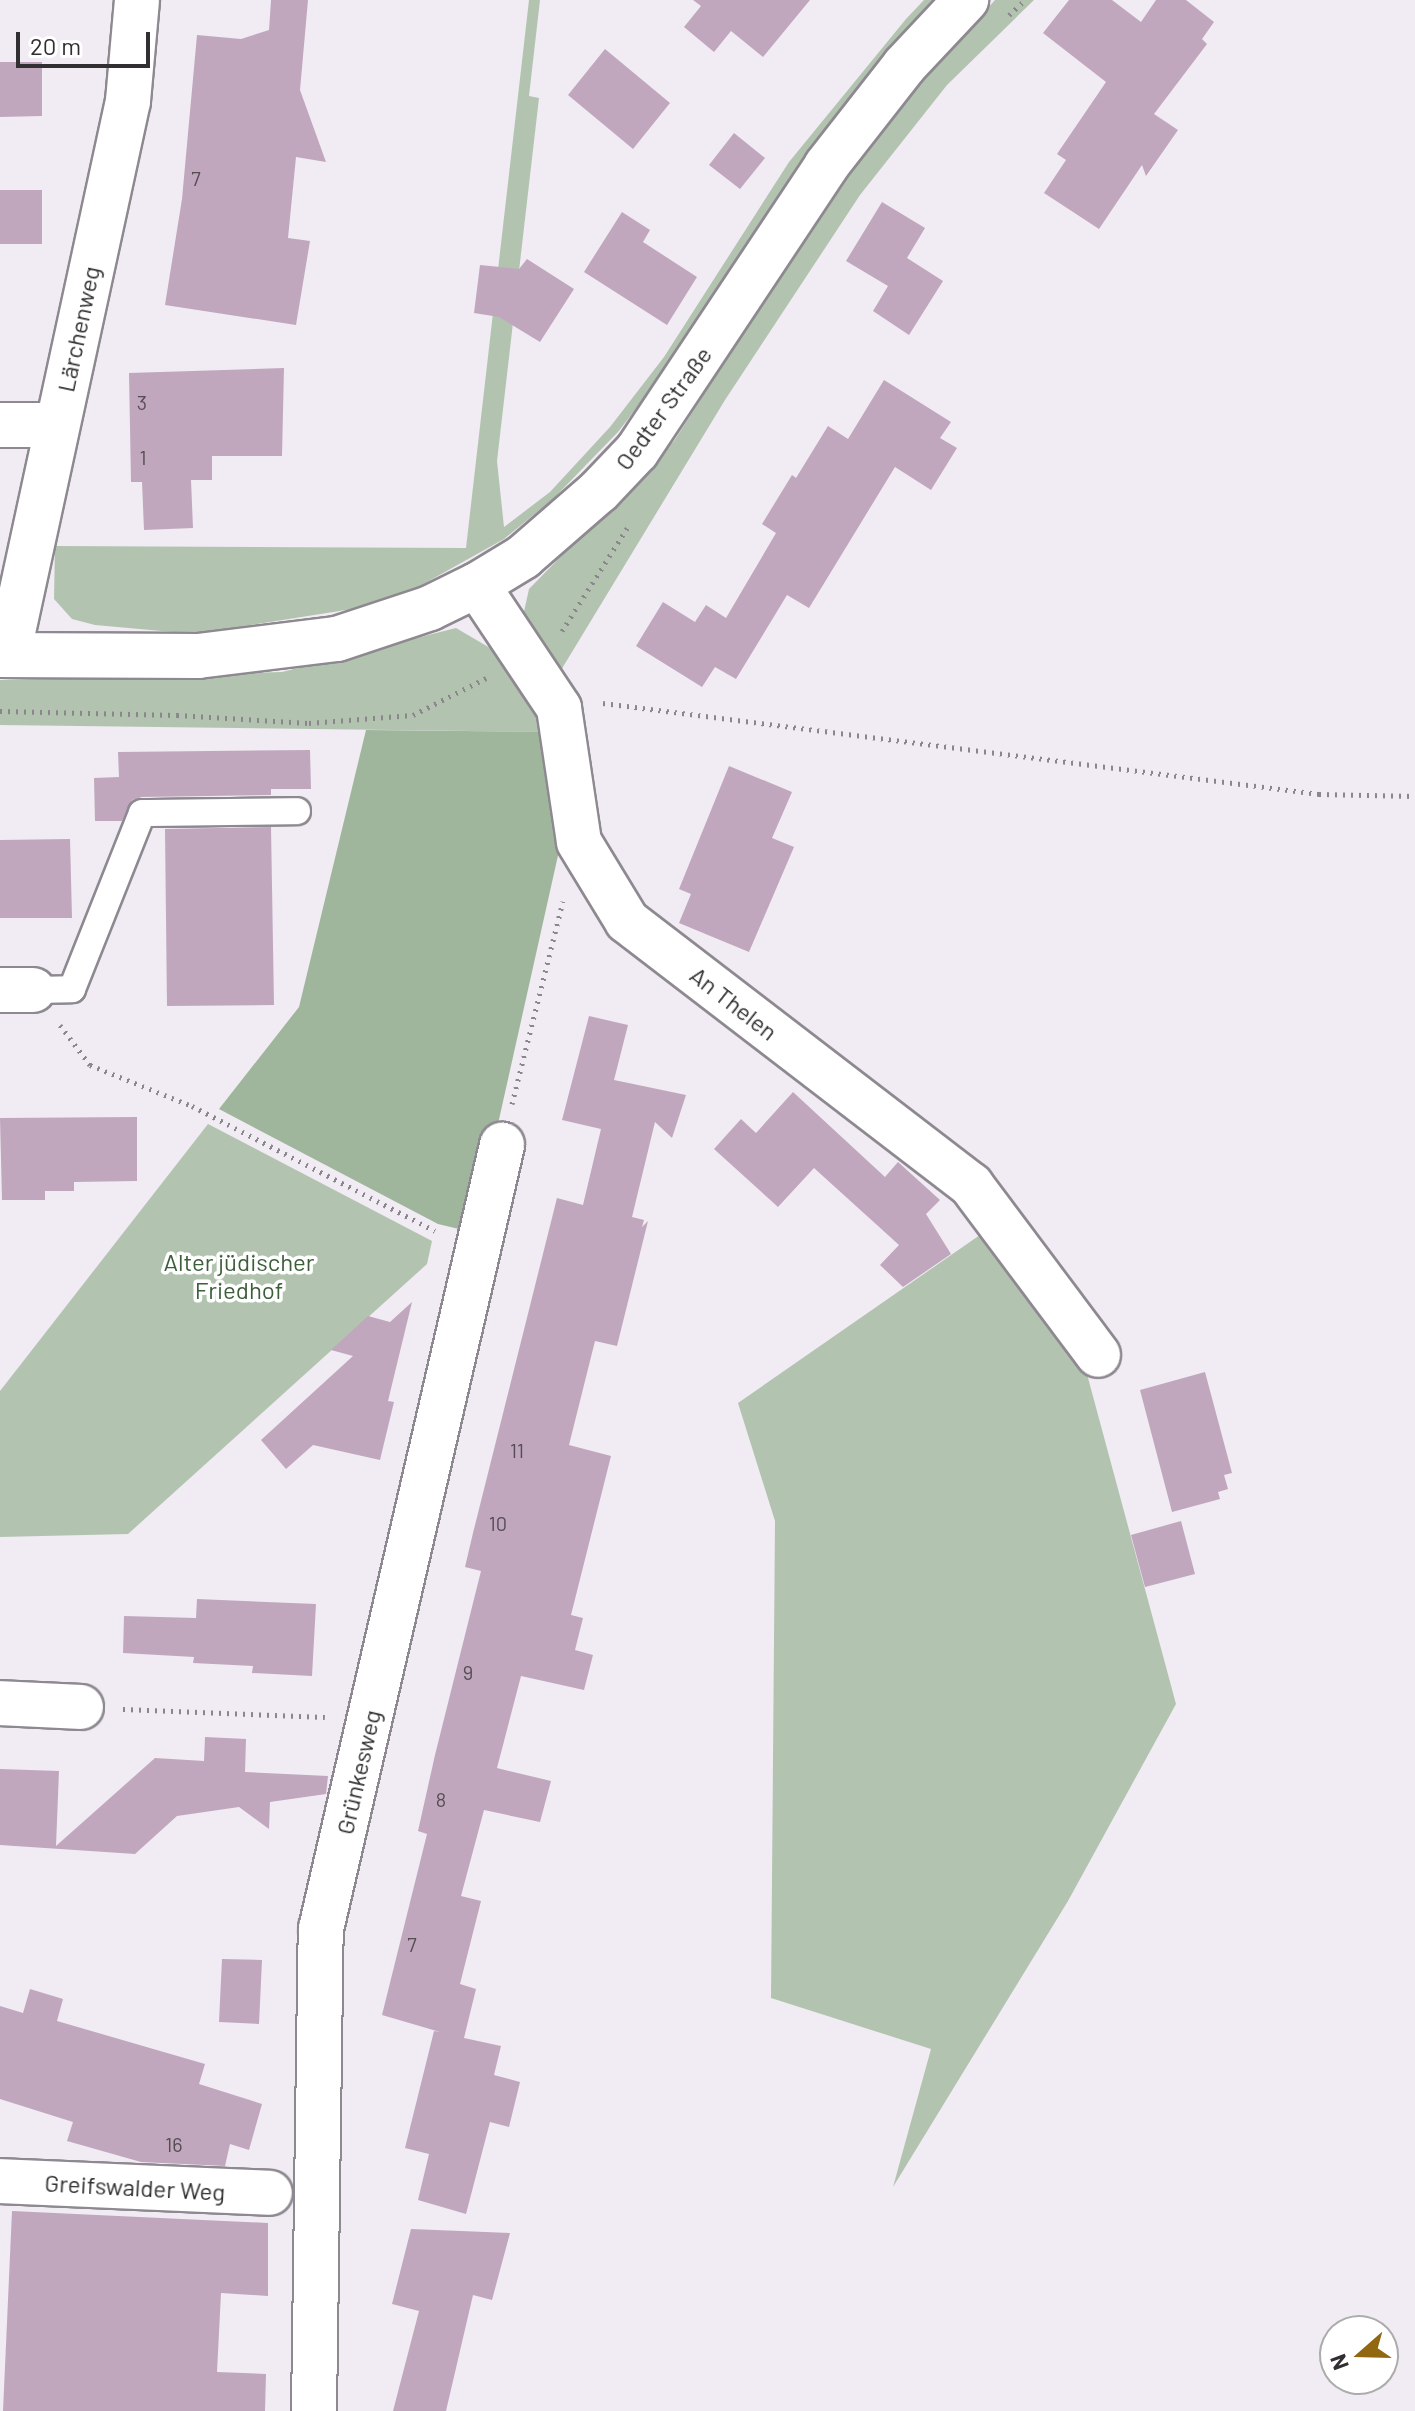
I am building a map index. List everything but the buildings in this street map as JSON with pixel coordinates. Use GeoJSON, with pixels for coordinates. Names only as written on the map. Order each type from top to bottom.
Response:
{"type":"FeatureCollection","features":[{"type":"Feature","properties":{"kind":"street","name":"Lärchenweg"},"geometry":{"type":"LineString","coordinates":[[4,655],[128,101],[137,0]]}},
{"type":"Feature","properties":{"kind":"street","name":"Oedter Straße"},"geometry":{"type":"LineString","coordinates":[[4,655],[198,656],[276,649],[337,639],[389,623],[477,585],[523,557],[567,521],[637,451],[826,166],[904,66],[966,0]]}},
{"type":"Feature","properties":{"kind":"street"},"geometry":{"type":"LineString","coordinates":[[0,425],[57,425]]}},
{"type":"Feature","properties":{"kind":"street","name":"An Thelen"},"geometry":{"type":"LineString","coordinates":[[477,585],[559,708],[579,842],[627,921],[971,1185],[1098,1355]]}},
{"type":"Feature","properties":{"kind":"street","name":"Grünkesweg"},"geometry":{"type":"LineString","coordinates":[[314,2411],[321,1929],[502,1145]]}},
{"type":"Feature","properties":{"kind":"street"},"geometry":{"type":"LineString","coordinates":[[0,1703],[81,1707]]}},
{"type":"Feature","properties":{"kind":"street","name":"Greifswalder Weg"},"geometry":{"type":"LineString","coordinates":[[0,2181],[270,2193]]}},
{"type":"Feature","properties":{"kind":"lane"},"geometry":{"type":"LineString","coordinates":[[16,990],[72,989],[142,813],[297,811]]}},
{"type":"Feature","properties":{"kind":"path"},"geometry":{"type":"LineString","coordinates":[[0,711],[177,715],[309,723],[413,715],[525,658]]}},
{"type":"Feature","properties":{"kind":"path"},"geometry":{"type":"LineString","coordinates":[[559,708],[577,700],[1319,794],[1415,796]]}},
{"type":"Feature","properties":{"kind":"path"},"geometry":{"type":"LineString","coordinates":[[502,1145],[563,899]]}},
{"type":"Feature","properties":{"kind":"path"},"geometry":{"type":"LineString","coordinates":[[16,990],[90,1065],[192,1106],[475,1252]]}},
{"type":"Feature","properties":{"kind":"path"},"geometry":{"type":"LineString","coordinates":[[81,1707],[335,1717]]}},
{"type":"Feature","properties":{"kind":"green space"},"geometry":{"type":"Polygon","coordinates":[[[529,0],[540,0],[529,96],[539,98],[497,461],[504,527],[550,492],[610,427],[664,357],[789,162],[906,19],[924,0],[937,0],[855,93],[792,175],[671,363],[618,432],[553,499],[504,539],[409,592],[352,609],[195,634],[95,625],[72,619],[54,599],[55,546],[466,548],[529,0]]]}},
{"type":"Feature","properties":{"kind":"green space"},"geometry":{"type":"Polygon","coordinates":[[[995,0],[1034,0],[947,85],[860,195],[725,400],[555,680],[521,625],[529,589],[674,441],[839,184],[918,85],[995,0]]]}},
{"type":"Feature","properties":{"kind":"green space"},"geometry":{"type":"Polygon","coordinates":[[[456,628],[519,665],[544,732],[0,725],[0,680],[282,672],[456,628]]]}},
{"type":"Feature","properties":{"kind":"green space"},"geometry":{"type":"Polygon","coordinates":[[[366,730],[544,732],[559,851],[477,1218],[463,1230],[438,1224],[219,1109],[299,1007],[366,730]]]}},
{"type":"Feature","properties":{"kind":"green space","name":"Alter jüdischer Friedhof"},"geometry":{"type":"Polygon","coordinates":[[[208,1124],[432,1241],[427,1264],[128,1534],[0,1537],[0,1391],[208,1124]]]}},
{"type":"Feature","properties":{"kind":"green space"},"geometry":{"type":"Polygon","coordinates":[[[990,1228],[1084,1363],[1176,1704],[1068,1901],[893,2187],[931,2049],[771,1998],[775,1521],[738,1403],[990,1228]]]}}]}
